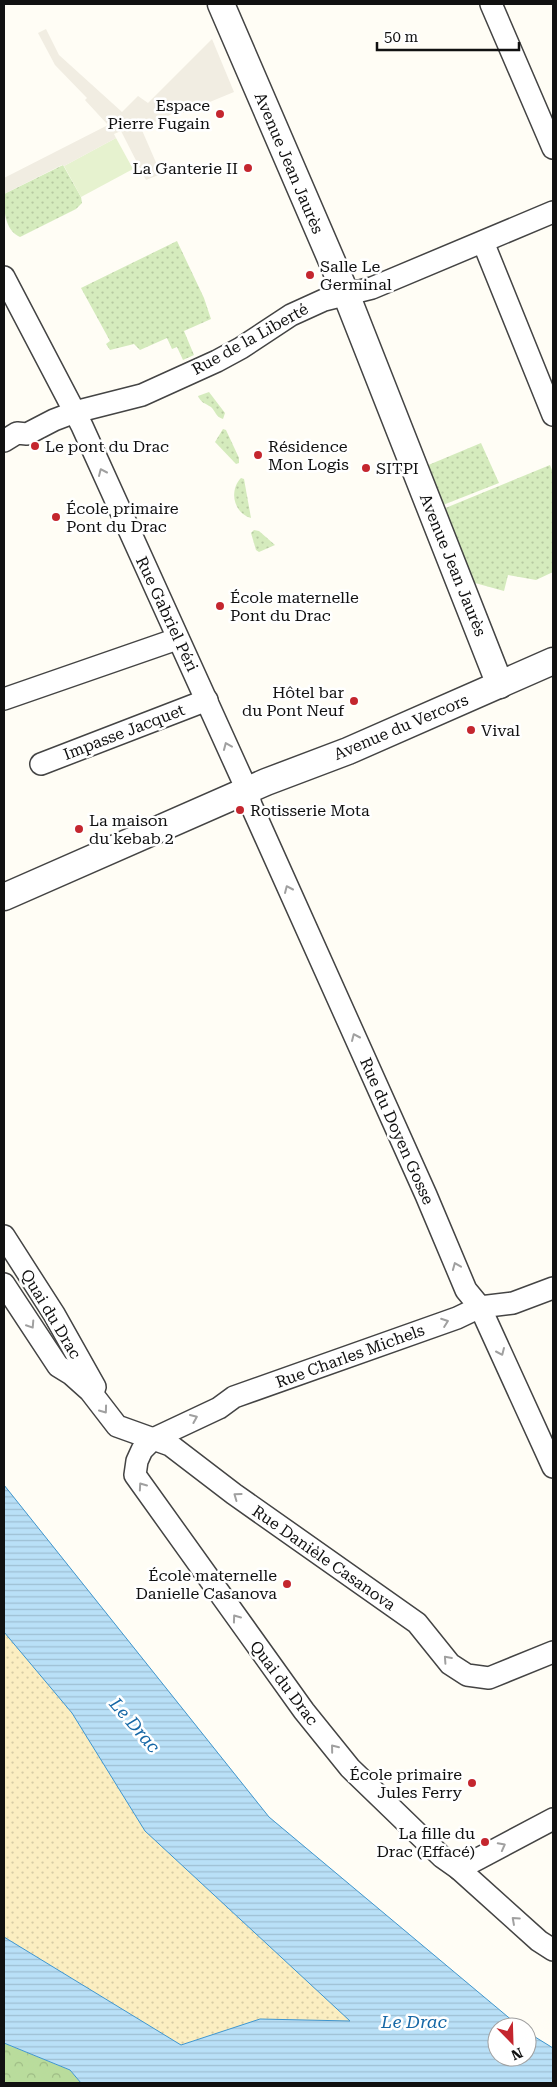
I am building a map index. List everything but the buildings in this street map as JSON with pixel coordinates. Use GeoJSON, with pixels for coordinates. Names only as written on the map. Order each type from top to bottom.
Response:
{"type":"FeatureCollection","features":[{"type":"Feature","properties":{"kind":"street","name":"Avenue Jean Jaurès"},"geometry":{"type":"LineString","coordinates":[[221,4],[346,294],[500,685]]}},
{"type":"Feature","properties":{"kind":"street"},"geometry":{"type":"LineString","coordinates":[[491,4],[553,148]]}},
{"type":"Feature","properties":{"kind":"street","name":"Rue de la Liberté"},"geometry":{"type":"LineString","coordinates":[[4,441],[17,433],[27,434],[75,412],[142,396],[217,361],[248,344],[291,315],[324,300],[372,288],[553,212]]}},
{"type":"Feature","properties":{"kind":"street"},"geometry":{"type":"LineString","coordinates":[[483,242],[553,415]]}},
{"type":"Feature","properties":{"kind":"street","name":"Rue Gabriel Péri"},"geometry":{"type":"LineString","coordinates":[[4,277],[75,412],[247,790]]}},
{"type":"Feature","properties":{"kind":"street"},"geometry":{"type":"LineString","coordinates":[[4,700],[177,639]]}},
{"type":"Feature","properties":{"kind":"street","name":"Avenue du Vercors"},"geometry":{"type":"LineString","coordinates":[[4,897],[247,790],[348,750],[553,661]]}},
{"type":"Feature","properties":{"kind":"street","name":"Impasse Jacquet"},"geometry":{"type":"LineString","coordinates":[[42,764],[207,700]]}},
{"type":"Feature","properties":{"kind":"street","name":"Rue du Doyen Gosse"},"geometry":{"type":"LineString","coordinates":[[247,790],[255,814],[434,1212],[466,1290],[480,1307],[553,1468]]}},
{"type":"Feature","properties":{"kind":"street","name":"Quai du Drac"},"geometry":{"type":"LineString","coordinates":[[4,1236],[58,1322],[95,1387],[90,1391]]}},
{"type":"Feature","properties":{"kind":"street","name":"Quai du Drac"},"geometry":{"type":"LineString","coordinates":[[4,1284],[58,1366],[71,1374],[90,1391],[117,1426],[153,1439],[142,1450],[137,1461],[135,1476],[304,1711],[350,1768],[442,1857],[459,1869],[539,1941],[553,1950]]}},
{"type":"Feature","properties":{"kind":"street","name":"Rue Charles Michels"},"geometry":{"type":"LineString","coordinates":[[153,1439],[218,1408],[234,1397],[457,1318],[480,1307],[513,1302],[553,1288]]}},
{"type":"Feature","properties":{"kind":"street","name":"Rue Danièle Casanova"},"geometry":{"type":"LineString","coordinates":[[153,1439],[170,1446],[234,1494],[417,1623],[450,1664],[467,1675],[489,1678],[553,1652]]}},
{"type":"Feature","properties":{"kind":"street"},"geometry":{"type":"LineString","coordinates":[[459,1869],[553,1819]]}},
{"type":"Feature","properties":{"kind":"green space"},"geometry":{"type":"Polygon","coordinates":[[[116,138],[133,169],[81,197],[64,166],[116,138]]]}},
{"type":"Feature","properties":{"kind":"green space"},"geometry":{"type":"Polygon","coordinates":[[[63,165],[81,197],[82,203],[76,209],[20,237],[15,234],[6,218],[4,194],[63,165]]]}},
{"type":"Feature","properties":{"kind":"green space"},"geometry":{"type":"Polygon","coordinates":[[[177,241],[204,298],[211,319],[184,331],[194,355],[183,360],[177,347],[172,349],[167,338],[140,350],[134,344],[110,350],[106,344],[110,341],[81,288],[177,241]]]}},
{"type":"Feature","properties":{"kind":"green space"},"geometry":{"type":"Polygon","coordinates":[[[209,392],[225,413],[223,419],[217,416],[211,407],[202,402],[198,396],[209,392]]]}},
{"type":"Feature","properties":{"kind":"green space"},"geometry":{"type":"Polygon","coordinates":[[[223,429],[226,430],[239,458],[239,463],[236,464],[215,442],[223,429]]]}},
{"type":"Feature","properties":{"kind":"green space"},"geometry":{"type":"Polygon","coordinates":[[[481,443],[499,483],[443,505],[426,466],[481,443]]]}},
{"type":"Feature","properties":{"kind":"green space"},"geometry":{"type":"Polygon","coordinates":[[[550,465],[553,473],[553,572],[536,580],[508,575],[504,591],[475,583],[443,509],[550,465]]]}},
{"type":"Feature","properties":{"kind":"green space"},"geometry":{"type":"Polygon","coordinates":[[[241,478],[244,479],[251,518],[240,511],[235,501],[235,489],[241,478]]]}},
{"type":"Feature","properties":{"kind":"green space"},"geometry":{"type":"Polygon","coordinates":[[[254,530],[259,531],[275,545],[259,552],[256,550],[251,533],[254,530]]]}},
{"type":"Feature","properties":{"kind":"green space"},"geometry":{"type":"Polygon","coordinates":[[[4,2043],[70,2070],[81,2083],[4,2083],[4,2043]]]}},
{"type":"Feature","properties":{"kind":"sand","name":"Le Drac"},"geometry":{"type":"Polygon","coordinates":[[[4,1485],[269,1817],[508,2017],[487,2017],[487,2067],[537,2067],[537,2038],[553,2048],[553,2083],[81,2083],[70,2070],[4,2043],[4,1485]]]}},
{"type":"Feature","properties":{"kind":"shaded area"},"geometry":{"type":"Polygon","coordinates":[[[46,29],[59,55],[122,112],[138,96],[148,103],[212,39],[234,92],[183,113],[181,110],[141,128],[161,174],[146,180],[121,131],[114,134],[116,138],[64,166],[62,165],[4,194],[4,178],[108,125],[85,100],[87,98],[55,65],[38,33],[46,29]]]}},
{"type":"Feature","properties":{"kind":"water","name":"Le Drac"},"geometry":{"type":"Polygon","coordinates":[[[4,1485],[269,1817],[508,2017],[487,2017],[487,2067],[537,2067],[537,2038],[553,2048],[553,2083],[81,2083],[70,2070],[4,2043],[4,1937],[181,2045],[260,2019],[350,2021],[145,1831],[72,1713],[4,1632],[4,1485]]]}},
{"type":"Feature","properties":{"kind":"place","name":"Espace Pierre Fugain"},"geometry":{"type":"Point","coordinates":[220,114]}},
{"type":"Feature","properties":{"kind":"place","name":"La Ganterie II"},"geometry":{"type":"Point","coordinates":[248,168]}},
{"type":"Feature","properties":{"kind":"place","name":"Salle Le Germinal"},"geometry":{"type":"Point","coordinates":[310,275]}},
{"type":"Feature","properties":{"kind":"place","name":"Le pont du Drac"},"geometry":{"type":"Point","coordinates":[35,446]}},
{"type":"Feature","properties":{"kind":"place","name":"Résidence Mon Logis"},"geometry":{"type":"Point","coordinates":[258,455]}},
{"type":"Feature","properties":{"kind":"place","name":"SITPI"},"geometry":{"type":"Point","coordinates":[366,468]}},
{"type":"Feature","properties":{"kind":"place","name":"École primaire Pont du Drac"},"geometry":{"type":"Point","coordinates":[56,517]}},
{"type":"Feature","properties":{"kind":"place","name":"École maternelle Pont du Drac"},"geometry":{"type":"Point","coordinates":[220,606]}},
{"type":"Feature","properties":{"kind":"place","name":"Hôtel bar du Pont Neuf"},"geometry":{"type":"Point","coordinates":[354,701]}},
{"type":"Feature","properties":{"kind":"place","name":"Vival"},"geometry":{"type":"Point","coordinates":[471,730]}},
{"type":"Feature","properties":{"kind":"place","name":"Rotisserie Mota"},"geometry":{"type":"Point","coordinates":[240,810]}},
{"type":"Feature","properties":{"kind":"place","name":"La maison du kebab 2"},"geometry":{"type":"Point","coordinates":[79,829]}},
{"type":"Feature","properties":{"kind":"place","name":"École maternelle Danielle Casanova"},"geometry":{"type":"Point","coordinates":[287,1584]}},
{"type":"Feature","properties":{"kind":"place","name":"École primaire Jules Ferry"},"geometry":{"type":"Point","coordinates":[472,1783]}},
{"type":"Feature","properties":{"kind":"place","name":"La fille du Drac (Effacé)"},"geometry":{"type":"Point","coordinates":[485,1842]}}]}
